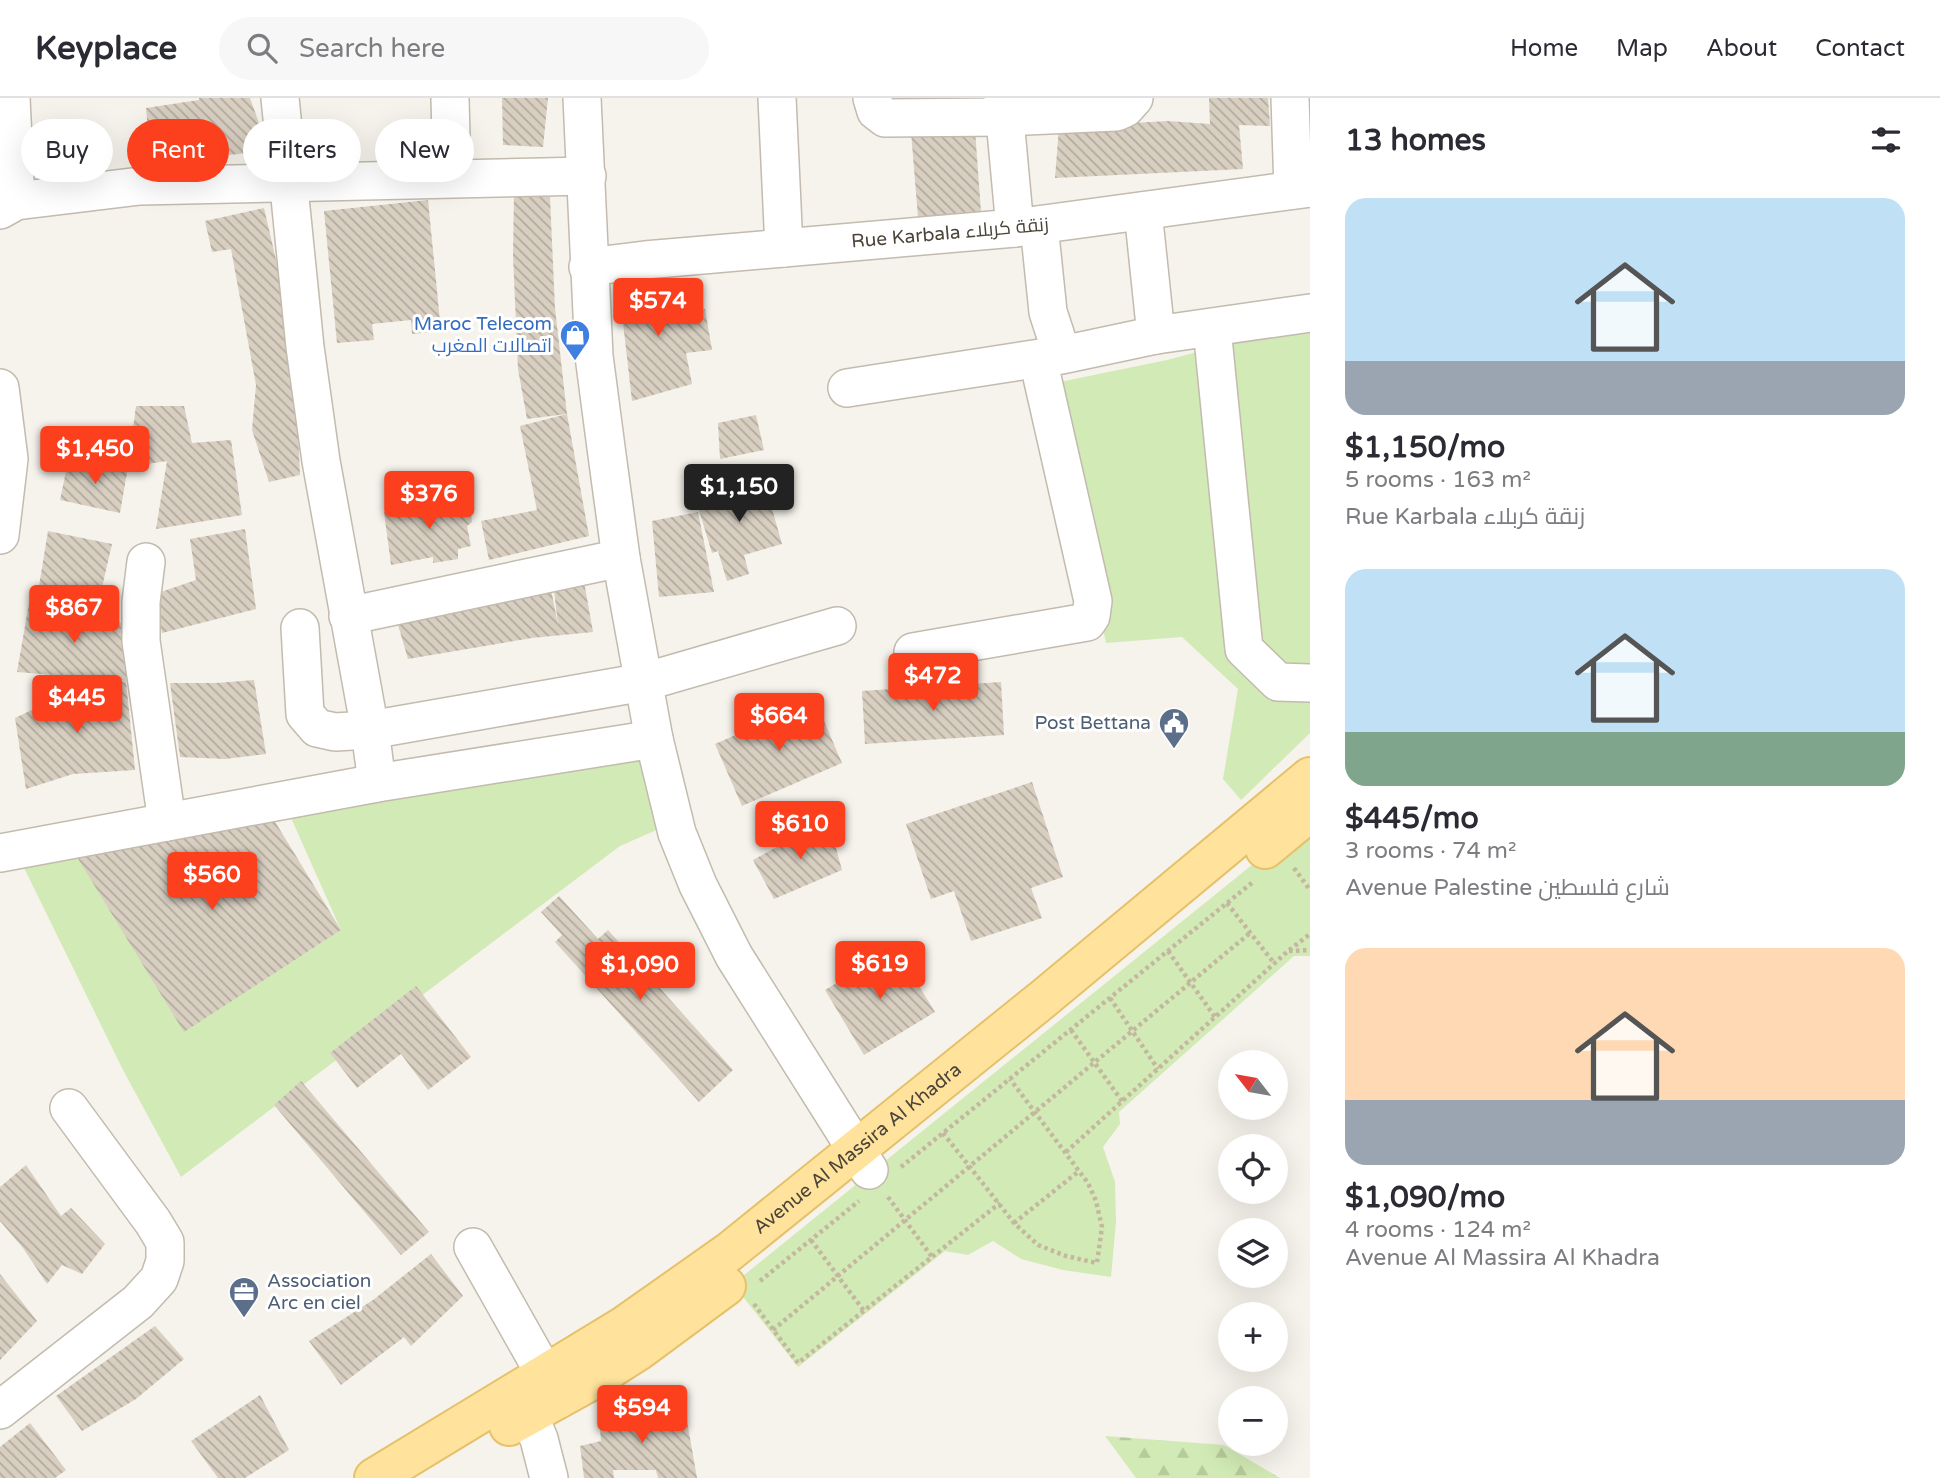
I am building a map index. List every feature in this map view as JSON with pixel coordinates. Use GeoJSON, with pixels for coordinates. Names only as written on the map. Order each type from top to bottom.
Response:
{"type":"FeatureCollection","features":[{"type":"Feature","properties":{"kind":"main road","name":"Avenue Al Massira Al Khadra"},"geometry":{"type":"LineString","coordinates":[[876,1175],[1043,999],[1310,777]]}},
{"type":"Feature","properties":{"kind":"main road","name":"Avenue Al Massira Al Khadra"},"geometry":{"type":"LineString","coordinates":[[374,1478],[538,1395],[605,1372],[681,1320],[876,1175],[1310,812]]}},
{"type":"Feature","properties":{"kind":"main road","name":"Avenue Al Massira Al Khadra"},"geometry":{"type":"LineString","coordinates":[[420,1478],[538,1395]]}},
{"type":"Feature","properties":{"kind":"street"},"geometry":{"type":"LineString","coordinates":[[11,98],[8,205],[140,186],[375,180]]}},
{"type":"Feature","properties":{"kind":"street"},"geometry":{"type":"LineString","coordinates":[[280,98],[314,410],[377,783]]}},
{"type":"Feature","properties":{"kind":"street"},"geometry":{"type":"LineString","coordinates":[[450,98],[451,119]]}},
{"type":"Feature","properties":{"kind":"street"},"geometry":{"type":"LineString","coordinates":[[582,98],[594,356],[621,558],[654,739],[677,833],[698,886],[734,956],[876,1175]]}},
{"type":"Feature","properties":{"kind":"street"},"geometry":{"type":"LineString","coordinates":[[777,98],[784,248]]}},
{"type":"Feature","properties":{"kind":"street"},"geometry":{"type":"LineString","coordinates":[[872,98],[876,111],[885,118],[1003,108],[1116,112],[1125,108],[1133,98]]}},
{"type":"Feature","properties":{"kind":"street"},"geometry":{"type":"LineString","coordinates":[[1290,98],[1302,189]]}},
{"type":"Feature","properties":{"kind":"street"},"geometry":{"type":"LineString","coordinates":[[913,652],[1087,622],[1091,616],[1093,601],[1050,357],[1048,312],[1003,108]]}},
{"type":"Feature","properties":{"kind":"street"},"geometry":{"type":"LineString","coordinates":[[474,177],[587,176]]}},
{"type":"Feature","properties":{"kind":"street","name":"Rue Karbala زنقة كربلاء"},"geometry":{"type":"LineString","coordinates":[[588,267],[1027,226],[1302,189]]}},
{"type":"Feature","properties":{"kind":"street"},"geometry":{"type":"LineString","coordinates":[[1143,211],[1156,335]]}},
{"type":"Feature","properties":{"kind":"street"},"geometry":{"type":"LineString","coordinates":[[847,388],[1050,357],[1156,335],[1310,313]]}},
{"type":"Feature","properties":{"kind":"street"},"geometry":{"type":"LineString","coordinates":[[1212,328],[1244,649],[1278,682],[1310,683]]}},
{"type":"Feature","properties":{"kind":"street"},"geometry":{"type":"LineString","coordinates":[[0,388],[9,459],[0,535]]}},
{"type":"Feature","properties":{"kind":"street"},"geometry":{"type":"LineString","coordinates":[[348,616],[621,558]]}},
{"type":"Feature","properties":{"kind":"street"},"geometry":{"type":"LineString","coordinates":[[146,562],[141,602],[142,641],[167,822]]}},
{"type":"Feature","properties":{"kind":"street"},"geometry":{"type":"LineString","coordinates":[[300,628],[305,714],[317,728],[335,732],[370,730],[644,682],[837,626]]}},
{"type":"Feature","properties":{"kind":"street"},"geometry":{"type":"LineString","coordinates":[[0,853],[377,783],[654,739]]}},
{"type":"Feature","properties":{"kind":"street"},"geometry":{"type":"LineString","coordinates":[[0,1410],[138,1302],[159,1279],[165,1261],[164,1242],[153,1223],[69,1108]]}},
{"type":"Feature","properties":{"kind":"street"},"geometry":{"type":"LineString","coordinates":[[473,1247],[538,1395],[539,1439],[549,1478]]}},
{"type":"Feature","properties":{"kind":"path"},"geometry":{"type":"LineString","coordinates":[[1293,867],[1310,890]]}},
{"type":"Feature","properties":{"kind":"path"},"geometry":{"type":"LineString","coordinates":[[755,1285],[811,1240],[876,1175],[943,1133],[1256,880]]}},
{"type":"Feature","properties":{"kind":"path"},"geometry":{"type":"LineString","coordinates":[[1227,903],[1275,963]]}},
{"type":"Feature","properties":{"kind":"path"},"geometry":{"type":"LineString","coordinates":[[774,1330],[1250,933]]}},
{"type":"Feature","properties":{"kind":"path"},"geometry":{"type":"LineString","coordinates":[[1066,1152],[1310,934]]}},
{"type":"Feature","properties":{"kind":"path"},"geometry":{"type":"LineString","coordinates":[[1288,951],[1310,950]]}},
{"type":"Feature","properties":{"kind":"path"},"geometry":{"type":"LineString","coordinates":[[1168,951],[1215,1017]]}},
{"type":"Feature","properties":{"kind":"path"},"geometry":{"type":"LineString","coordinates":[[1110,998],[1158,1069]]}},
{"type":"Feature","properties":{"kind":"path"},"geometry":{"type":"LineString","coordinates":[[1071,1030],[1122,1101]]}},
{"type":"Feature","properties":{"kind":"path"},"geometry":{"type":"LineString","coordinates":[[943,1133],[1014,1223],[1038,1245],[1066,1256],[1097,1263],[1102,1227],[1088,1182],[1010,1079]]}},
{"type":"Feature","properties":{"kind":"path"},"geometry":{"type":"LineString","coordinates":[[1014,1223],[1079,1171]]}},
{"type":"Feature","properties":{"kind":"path"},"geometry":{"type":"LineString","coordinates":[[876,1175],[932,1257]]}},
{"type":"Feature","properties":{"kind":"path"},"geometry":{"type":"LineString","coordinates":[[746,1293],[798,1363],[1000,1203]]}},
{"type":"Feature","properties":{"kind":"path"},"geometry":{"type":"LineString","coordinates":[[811,1240],[864,1311]]}},
{"type":"Feature","properties":{"kind":"green space"},"geometry":{"type":"Polygon","coordinates":[[[1310,322],[1310,733],[1241,800],[1223,779],[1238,689],[1182,637],[1106,643],[1050,384],[1167,360],[1310,322]]]}},
{"type":"Feature","properties":{"kind":"green space"},"geometry":{"type":"Polygon","coordinates":[[[669,730],[686,817],[620,846],[181,1177],[123,1070],[7,833],[65,824],[304,954],[341,930],[279,791],[669,730]]]}},
{"type":"Feature","properties":{"kind":"green space"},"geometry":{"type":"Polygon","coordinates":[[[1310,818],[1310,956],[1294,956],[1119,1112],[1120,1124],[1103,1147],[1115,1182],[1116,1222],[1111,1277],[1063,1270],[1021,1259],[993,1241],[968,1255],[945,1251],[798,1367],[733,1284],[1310,818]]]}},
{"type":"Feature","properties":{"kind":"green space"},"geometry":{"type":"Polygon","coordinates":[[[1105,1436],[1218,1445],[1218,1456],[1243,1456],[1280,1478],[1136,1478],[1105,1436]]]}},
{"type":"Feature","properties":{"kind":"building"},"geometry":{"type":"Polygon","coordinates":[[[250,98],[258,119],[243,119],[243,154],[229,155],[229,119],[147,119],[146,108],[199,100],[250,98]]]}},
{"type":"Feature","properties":{"kind":"building"},"geometry":{"type":"Polygon","coordinates":[[[502,98],[548,98],[543,147],[503,145],[502,98]]]}},
{"type":"Feature","properties":{"kind":"building"},"geometry":{"type":"Polygon","coordinates":[[[1209,98],[1268,98],[1270,126],[1239,125],[1243,169],[1055,178],[1059,127],[1168,121],[1210,124],[1209,98]]]}},
{"type":"Feature","properties":{"kind":"building"},"geometry":{"type":"Polygon","coordinates":[[[975,130],[981,212],[918,217],[911,132],[975,130]]]}},
{"type":"Feature","properties":{"kind":"building"},"geometry":{"type":"Polygon","coordinates":[[[514,196],[550,197],[555,308],[567,414],[527,419],[518,369],[513,256],[514,196]]]}},
{"type":"Feature","properties":{"kind":"building"},"geometry":{"type":"Polygon","coordinates":[[[428,200],[441,331],[412,334],[411,320],[372,324],[374,340],[337,343],[324,211],[428,200]]]}},
{"type":"Feature","properties":{"kind":"building"},"geometry":{"type":"Polygon","coordinates":[[[264,208],[283,290],[300,475],[269,482],[252,430],[256,385],[231,249],[212,252],[205,221],[264,208]]]}},
{"type":"Feature","properties":{"kind":"building"},"geometry":{"type":"Polygon","coordinates":[[[645,262],[652,310],[629,313],[705,309],[712,350],[686,353],[692,384],[632,401],[619,267],[645,262]]]}},
{"type":"Feature","properties":{"kind":"building"},"geometry":{"type":"Polygon","coordinates":[[[136,406],[184,406],[192,443],[231,440],[242,515],[156,529],[167,461],[128,467],[136,406]]]}},
{"type":"Feature","properties":{"kind":"building"},"geometry":{"type":"Polygon","coordinates":[[[567,414],[589,536],[489,560],[481,521],[537,510],[520,426],[567,414]]]}},
{"type":"Feature","properties":{"kind":"building"},"geometry":{"type":"Polygon","coordinates":[[[756,415],[764,450],[720,459],[718,423],[756,415]]]}},
{"type":"Feature","properties":{"kind":"building"},"geometry":{"type":"Polygon","coordinates":[[[68,462],[128,467],[120,513],[60,500],[68,462]]]}},
{"type":"Feature","properties":{"kind":"building"},"geometry":{"type":"Polygon","coordinates":[[[763,477],[782,544],[744,555],[749,574],[727,581],[718,551],[712,553],[695,497],[763,477]]]}},
{"type":"Feature","properties":{"kind":"building"},"geometry":{"type":"Polygon","coordinates":[[[468,495],[472,522],[467,526],[471,546],[458,549],[458,559],[433,563],[433,557],[391,565],[384,512],[468,495]]]}},
{"type":"Feature","properties":{"kind":"building"},"geometry":{"type":"Polygon","coordinates":[[[698,512],[714,592],[659,597],[652,521],[698,512]]]}},
{"type":"Feature","properties":{"kind":"building"},"geometry":{"type":"Polygon","coordinates":[[[245,529],[256,609],[162,633],[155,594],[196,580],[190,539],[245,529]]]}},
{"type":"Feature","properties":{"kind":"building"},"geometry":{"type":"Polygon","coordinates":[[[48,531],[112,544],[99,600],[39,586],[48,531]]]}},
{"type":"Feature","properties":{"kind":"building"},"geometry":{"type":"Polygon","coordinates":[[[583,576],[593,632],[532,638],[408,659],[393,608],[550,584],[558,625],[554,590],[583,576]]]}},
{"type":"Feature","properties":{"kind":"building"},"geometry":{"type":"Polygon","coordinates":[[[29,603],[130,625],[126,681],[17,672],[29,603]]]}},
{"type":"Feature","properties":{"kind":"building"},"geometry":{"type":"Polygon","coordinates":[[[254,680],[266,754],[225,759],[180,757],[170,683],[254,680]]]}},
{"type":"Feature","properties":{"kind":"building"},"geometry":{"type":"Polygon","coordinates":[[[126,681],[135,770],[73,774],[26,789],[15,718],[65,694],[126,681]]]}},
{"type":"Feature","properties":{"kind":"building"},"geometry":{"type":"Polygon","coordinates":[[[1001,682],[1004,735],[865,744],[862,691],[1001,682]]]}},
{"type":"Feature","properties":{"kind":"building"},"geometry":{"type":"Polygon","coordinates":[[[815,700],[842,763],[742,806],[715,744],[815,700]]]}},
{"type":"Feature","properties":{"kind":"building"},"geometry":{"type":"Polygon","coordinates":[[[1032,782],[1063,877],[1031,888],[1042,918],[971,941],[954,891],[931,899],[906,824],[1032,782]]]}},
{"type":"Feature","properties":{"kind":"building"},"geometry":{"type":"Polygon","coordinates":[[[828,819],[842,870],[774,899],[753,860],[828,819]]]}},
{"type":"Feature","properties":{"kind":"building"},"geometry":{"type":"Polygon","coordinates":[[[274,820],[341,930],[184,1032],[77,857],[274,820]]]}},
{"type":"Feature","properties":{"kind":"building"},"geometry":{"type":"Polygon","coordinates":[[[559,896],[598,939],[608,930],[733,1070],[699,1102],[555,942],[562,935],[541,912],[559,896]]]}},
{"type":"Feature","properties":{"kind":"building"},"geometry":{"type":"Polygon","coordinates":[[[895,947],[935,1012],[864,1055],[825,990],[895,947]]]}},
{"type":"Feature","properties":{"kind":"building"},"geometry":{"type":"Polygon","coordinates":[[[416,986],[471,1057],[428,1090],[401,1054],[357,1088],[330,1053],[416,986]]]}},
{"type":"Feature","properties":{"kind":"building"},"geometry":{"type":"Polygon","coordinates":[[[301,1081],[429,1232],[401,1255],[274,1105],[301,1081]]]}},
{"type":"Feature","properties":{"kind":"building"},"geometry":{"type":"Polygon","coordinates":[[[26,1165],[61,1216],[71,1208],[105,1244],[82,1274],[62,1265],[47,1284],[23,1248],[0,1221],[0,1187],[26,1165]]]}},
{"type":"Feature","properties":{"kind":"building"},"geometry":{"type":"Polygon","coordinates":[[[431,1254],[463,1296],[411,1346],[404,1337],[341,1385],[309,1341],[373,1300],[431,1254]]]}},
{"type":"Feature","properties":{"kind":"building"},"geometry":{"type":"Polygon","coordinates":[[[0,1274],[37,1321],[0,1360],[0,1274]]]}},
{"type":"Feature","properties":{"kind":"building"},"geometry":{"type":"Polygon","coordinates":[[[155,1326],[184,1359],[136,1399],[82,1431],[56,1396],[155,1326]]]}},
{"type":"Feature","properties":{"kind":"building"},"geometry":{"type":"Polygon","coordinates":[[[260,1395],[289,1450],[245,1478],[218,1478],[191,1441],[260,1395]]]}},
{"type":"Feature","properties":{"kind":"building"},"geometry":{"type":"Polygon","coordinates":[[[684,1404],[697,1478],[658,1478],[656,1470],[613,1470],[614,1478],[584,1478],[580,1446],[601,1441],[599,1417],[684,1404]]]}},
{"type":"Feature","properties":{"kind":"building"},"geometry":{"type":"Polygon","coordinates":[[[30,1423],[66,1470],[55,1478],[0,1478],[0,1447],[30,1423]]]}},
{"type":"Feature","properties":{"kind":"place","name":"Maroc Telecom اتصالات المغرب"},"geometry":{"type":"Point","coordinates":[575,362]}},
{"type":"Feature","properties":{"kind":"place","name":"Post Bettana"},"geometry":{"type":"Point","coordinates":[1174,750]}},
{"type":"Feature","properties":{"kind":"place","name":"Association Arc en ciel"},"geometry":{"type":"Point","coordinates":[244,1319]}}]}
